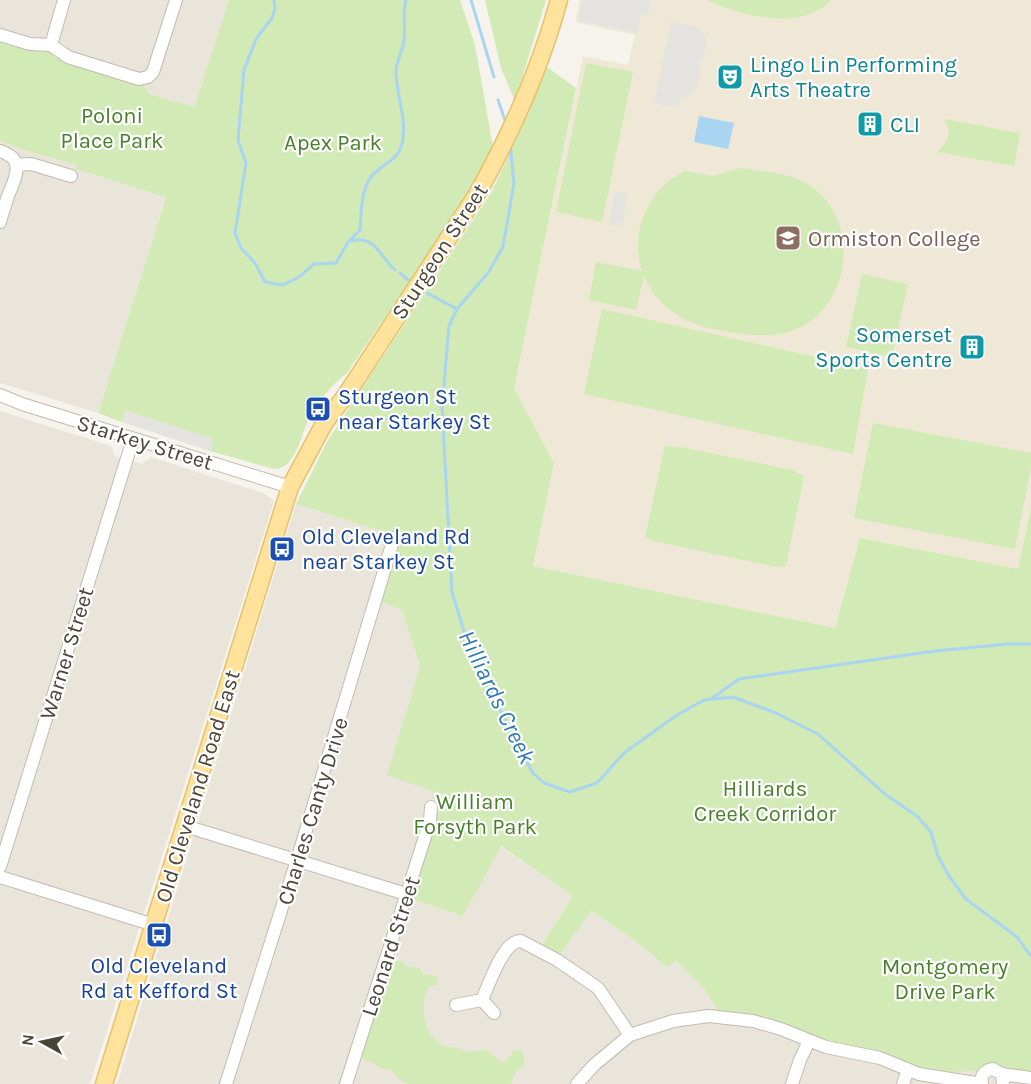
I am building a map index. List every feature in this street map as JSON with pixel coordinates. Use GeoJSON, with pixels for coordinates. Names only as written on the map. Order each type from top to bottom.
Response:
{"type":"FeatureCollection","features":[{"type":"Feature","properties":{"kind":"main road","name":"Sturgeon Street"},"geometry":{"type":"LineString","coordinates":[[290,487],[325,422],[346,395],[476,196],[520,110],[545,47],[559,0]]}},
{"type":"Feature","properties":{"kind":"main road","name":"Old Cleveland Road East"},"geometry":{"type":"LineString","coordinates":[[104,1084],[290,487]]}},
{"type":"Feature","properties":{"kind":"street"},"geometry":{"type":"LineString","coordinates":[[51,45],[64,0]]}},
{"type":"Feature","properties":{"kind":"street"},"geometry":{"type":"LineString","coordinates":[[0,35],[30,44],[51,45],[68,57],[140,80],[153,72],[158,61],[176,0]]}},
{"type":"Feature","properties":{"kind":"street"},"geometry":{"type":"LineString","coordinates":[[0,151],[9,154],[17,165],[17,175],[0,222]]}},
{"type":"Feature","properties":{"kind":"street"},"geometry":{"type":"LineString","coordinates":[[17,165],[31,164],[71,176]]}},
{"type":"Feature","properties":{"kind":"street","name":"Starkey Street"},"geometry":{"type":"LineString","coordinates":[[0,395],[22,404],[290,487]]}},
{"type":"Feature","properties":{"kind":"street","name":"Warner Street"},"geometry":{"type":"LineString","coordinates":[[0,867],[133,439]]}},
{"type":"Feature","properties":{"kind":"street","name":"Charles Canty Drive"},"geometry":{"type":"LineString","coordinates":[[226,1084],[297,860],[394,538]]}},
{"type":"Feature","properties":{"kind":"street","name":"Leonard Street"},"geometry":{"type":"LineString","coordinates":[[346,1084],[430,821],[431,807]]}},
{"type":"Feature","properties":{"kind":"street"},"geometry":{"type":"LineString","coordinates":[[185,826],[406,894]]}},
{"type":"Feature","properties":{"kind":"street"},"geometry":{"type":"LineString","coordinates":[[0,877],[154,925]]}},
{"type":"Feature","properties":{"kind":"street"},"geometry":{"type":"LineString","coordinates":[[482,1000],[504,952],[515,940],[521,941],[557,960],[598,988],[630,1035]]}},
{"type":"Feature","properties":{"kind":"street"},"geometry":{"type":"LineString","coordinates":[[456,1005],[482,1000]]}},
{"type":"Feature","properties":{"kind":"street"},"geometry":{"type":"LineString","coordinates":[[482,1000],[494,1013]]}},
{"type":"Feature","properties":{"kind":"street"},"geometry":{"type":"LineString","coordinates":[[577,1084],[594,1065],[630,1035],[673,1021],[709,1017],[753,1021],[781,1029],[826,1047],[880,1058],[920,1074],[982,1081],[985,1072],[993,1069],[1004,1081],[1028,1078]]}},
{"type":"Feature","properties":{"kind":"street"},"geometry":{"type":"LineString","coordinates":[[792,1084],[809,1041]]}},
{"type":"Feature","properties":{"kind":"street"},"geometry":{"type":"LineString","coordinates":[[903,1084],[908,1070]]}},
{"type":"Feature","properties":{"kind":"shaded area"},"geometry":{"type":"Polygon","coordinates":[[[0,0],[229,0],[194,107],[149,94],[143,84],[0,41],[0,0]]]}},
{"type":"Feature","properties":{"kind":"shaded area","name":"Ormiston College"},"geometry":{"type":"Polygon","coordinates":[[[580,0],[1031,0],[1031,507],[1018,569],[860,538],[835,628],[533,566],[554,463],[514,388],[583,56],[628,65],[635,35],[575,22],[580,0]]]}},
{"type":"Feature","properties":{"kind":"shaded area"},"geometry":{"type":"Polygon","coordinates":[[[582,0],[651,0],[648,15],[641,14],[638,33],[578,21],[582,0]]]}},
{"type":"Feature","properties":{"kind":"shaded area"},"geometry":{"type":"Polygon","coordinates":[[[671,22],[698,27],[707,41],[697,87],[689,96],[681,98],[678,108],[654,103],[671,22]]]}},
{"type":"Feature","properties":{"kind":"shaded area"},"geometry":{"type":"Polygon","coordinates":[[[0,141],[78,165],[77,169],[166,196],[98,413],[0,383],[0,141]]]}},
{"type":"Feature","properties":{"kind":"shaded area"},"geometry":{"type":"Polygon","coordinates":[[[615,191],[628,194],[622,226],[609,224],[615,191]]]}},
{"type":"Feature","properties":{"kind":"shaded area"},"geometry":{"type":"Polygon","coordinates":[[[0,411],[111,446],[115,456],[142,464],[151,457],[265,494],[274,501],[90,1084],[0,1084],[0,411]]]}},
{"type":"Feature","properties":{"kind":"shaded area"},"geometry":{"type":"Polygon","coordinates":[[[126,411],[214,439],[210,451],[122,422],[126,411]]]}},
{"type":"Feature","properties":{"kind":"shaded area"},"geometry":{"type":"Polygon","coordinates":[[[296,504],[391,534],[402,609],[420,666],[388,774],[442,794],[409,898],[463,916],[500,846],[573,896],[542,943],[560,955],[591,911],[634,940],[665,967],[676,961],[705,990],[717,1010],[766,1017],[820,1038],[1031,1071],[1031,1084],[117,1084],[296,504]]]}},
{"type":"Feature","properties":{"kind":"green space","name":"Apex Park"},"geometry":{"type":"Polygon","coordinates":[[[229,0],[460,0],[475,45],[493,147],[470,192],[347,373],[324,395],[316,407],[293,457],[287,464],[276,469],[210,451],[213,439],[126,411],[122,422],[98,413],[166,197],[76,169],[77,165],[0,141],[0,41],[32,51],[46,47],[56,58],[143,84],[149,94],[194,107],[229,0]]]}},
{"type":"Feature","properties":{"kind":"green space"},"geometry":{"type":"Polygon","coordinates":[[[485,0],[546,0],[515,101],[501,68],[485,0]]]}},
{"type":"Feature","properties":{"kind":"green space"},"geometry":{"type":"Polygon","coordinates":[[[707,0],[831,0],[819,10],[804,16],[770,18],[736,11],[707,0]]]}},
{"type":"Feature","properties":{"kind":"green space"},"geometry":{"type":"Polygon","coordinates":[[[586,63],[633,72],[602,222],[556,212],[586,63]]]}},
{"type":"Feature","properties":{"kind":"green space","name":"Hilliards Creek Corridor"},"geometry":{"type":"Polygon","coordinates":[[[547,67],[576,88],[514,388],[554,463],[533,566],[835,628],[860,538],[1018,569],[1031,507],[1031,1071],[989,1064],[975,1071],[936,1072],[820,1038],[766,1017],[717,1010],[705,990],[676,961],[666,967],[634,940],[591,911],[560,955],[542,944],[573,896],[501,846],[463,916],[409,898],[442,794],[387,775],[420,666],[402,610],[370,597],[391,534],[296,504],[328,440],[491,193],[547,67]]]}},
{"type":"Feature","properties":{"kind":"green space"},"geometry":{"type":"Polygon","coordinates":[[[944,119],[1020,133],[1014,166],[938,152],[949,133],[944,119]]]}},
{"type":"Feature","properties":{"kind":"green space"},"geometry":{"type":"Polygon","coordinates":[[[741,168],[782,174],[804,182],[823,197],[836,217],[843,240],[843,264],[837,286],[825,307],[808,323],[785,333],[768,335],[743,334],[706,327],[684,318],[664,305],[656,297],[644,276],[636,310],[589,300],[596,262],[642,271],[638,249],[640,227],[648,207],[666,183],[684,171],[712,176],[741,168]]]}},
{"type":"Feature","properties":{"kind":"green space"},"geometry":{"type":"Polygon","coordinates":[[[862,274],[908,284],[892,357],[846,347],[862,274]]]}},
{"type":"Feature","properties":{"kind":"green space"},"geometry":{"type":"Polygon","coordinates":[[[602,309],[868,369],[853,454],[584,394],[602,309]]]}},
{"type":"Feature","properties":{"kind":"green space"},"geometry":{"type":"Polygon","coordinates":[[[873,423],[1031,453],[1031,467],[1015,549],[854,518],[873,423]]]}},
{"type":"Feature","properties":{"kind":"green space"},"geometry":{"type":"Polygon","coordinates":[[[665,446],[686,448],[792,470],[804,476],[786,566],[776,567],[654,541],[645,537],[665,446]]]}},
{"type":"Feature","properties":{"kind":"green space"},"geometry":{"type":"Polygon","coordinates":[[[400,960],[407,966],[419,968],[424,975],[431,974],[437,977],[438,984],[428,987],[425,994],[424,1011],[428,1029],[438,1042],[468,1053],[486,1049],[500,1062],[507,1060],[514,1050],[522,1050],[525,1065],[514,1074],[511,1084],[408,1084],[400,1080],[391,1070],[379,1068],[373,1062],[364,1060],[360,1050],[384,979],[392,975],[391,968],[395,961],[400,960]]]}},
{"type":"Feature","properties":{"kind":"water"},"geometry":{"type":"Polygon","coordinates":[[[699,116],[734,123],[728,149],[694,142],[699,116]]]}},
{"type":"Feature","properties":{"kind":"waterway"},"geometry":{"type":"LineString","coordinates":[[274,0],[275,8],[272,18],[256,39],[244,70],[238,140],[246,163],[235,233],[241,248],[255,263],[265,282],[283,285],[299,277],[314,264],[336,263],[348,242],[360,230],[362,203],[368,182],[400,150],[404,126],[396,72],[404,41],[406,0]]}},
{"type":"Feature","properties":{"kind":"waterway","name":"Hilliards Creek"},"geometry":{"type":"LineString","coordinates":[[471,0],[494,77]]}},
{"type":"Feature","properties":{"kind":"waterway","name":"Hilliards Creek"},"geometry":{"type":"LineString","coordinates":[[498,100],[506,123]]}},
{"type":"Feature","properties":{"kind":"waterway","name":"Hilliards Creek"},"geometry":{"type":"LineString","coordinates":[[510,144],[514,183],[503,247],[488,273],[457,309],[449,326],[442,407],[452,592],[466,638],[482,674],[533,773],[544,783],[570,792],[597,783],[624,753],[677,715],[704,700],[711,699],[739,679],[935,651],[1031,644]]}},
{"type":"Feature","properties":{"kind":"waterway"},"geometry":{"type":"LineString","coordinates":[[351,241],[359,240],[372,244],[395,270]]}},
{"type":"Feature","properties":{"kind":"waterway"},"geometry":{"type":"LineString","coordinates":[[400,273],[408,280]]}},
{"type":"Feature","properties":{"kind":"waterway"},"geometry":{"type":"LineString","coordinates":[[427,293],[457,309]]}},
{"type":"Feature","properties":{"kind":"waterway"},"geometry":{"type":"LineString","coordinates":[[713,699],[733,697],[776,713],[818,734],[886,795],[917,816],[931,832],[938,856],[966,899],[1017,937],[1031,956]]}},
{"type":"Feature","properties":{"kind":"place","name":"Lingo Lin Performing Arts Theatre"},"geometry":{"type":"Point","coordinates":[730,77]}},
{"type":"Feature","properties":{"kind":"place","name":"CLI"},"geometry":{"type":"Point","coordinates":[870,124]}},
{"type":"Feature","properties":{"kind":"place","name":"Ormiston College"},"geometry":{"type":"Point","coordinates":[788,238]}},
{"type":"Feature","properties":{"kind":"place","name":"Somerset Sports Centre"},"geometry":{"type":"Point","coordinates":[972,347]}},
{"type":"Feature","properties":{"kind":"place","name":"Sturgeon St near Starkey St"},"geometry":{"type":"Point","coordinates":[318,409]}},
{"type":"Feature","properties":{"kind":"place","name":"Old Cleveland Rd near Starkey St"},"geometry":{"type":"Point","coordinates":[282,549]}},
{"type":"Feature","properties":{"kind":"place","name":"Old Cleveland Rd at Kefford St"},"geometry":{"type":"Point","coordinates":[159,935]}},
{"type":"Feature","properties":{"kind":"park label","name":"Poloni Place Park"},"geometry":{"type":"Point","coordinates":[112,128]}},
{"type":"Feature","properties":{"kind":"park label","name":"William Forsyth Park"},"geometry":{"type":"Point","coordinates":[475,814]}},
{"type":"Feature","properties":{"kind":"park label","name":"Montgomery Drive Park"},"geometry":{"type":"Point","coordinates":[945,978]}}]}
